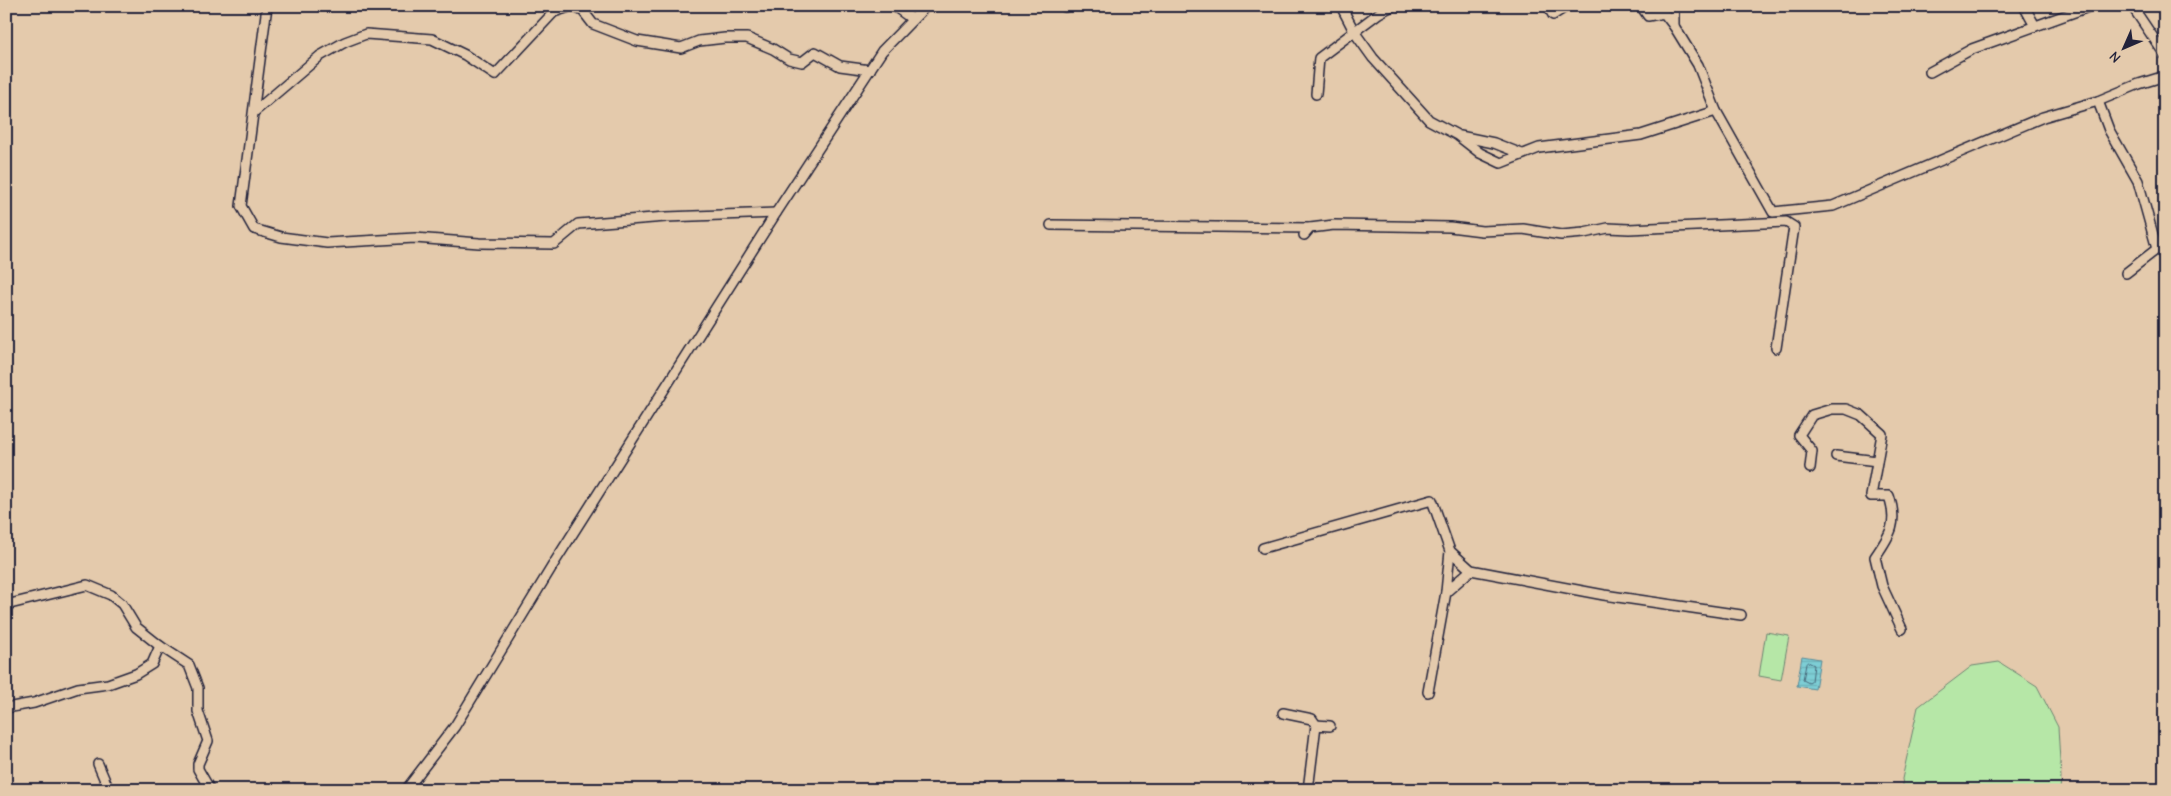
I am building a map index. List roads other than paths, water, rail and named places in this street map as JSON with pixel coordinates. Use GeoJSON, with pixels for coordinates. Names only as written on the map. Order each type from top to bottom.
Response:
{"type":"FeatureCollection","features":[{"type":"Feature","properties":{"kind":"street"},"geometry":{"type":"LineString","coordinates":[[267,6],[241,206],[254,229],[281,237],[328,243],[415,238],[479,243],[554,244],[578,224],[666,217],[776,213]]}},
{"type":"Feature","properties":{"kind":"street"},"geometry":{"type":"LineString","coordinates":[[254,112],[320,56],[345,42],[366,34],[432,39],[465,55],[495,76],[554,12],[572,6],[583,11],[593,24],[637,41],[682,48],[699,41],[747,38],[773,49],[789,59],[802,62],[815,52],[840,66],[870,70]]}},
{"type":"Feature","properties":{"kind":"street"},"geometry":{"type":"LineString","coordinates":[[894,6],[912,19]]}},
{"type":"Feature","properties":{"kind":"street"},"geometry":{"type":"LineString","coordinates":[[406,790],[455,726],[556,560],[776,213],[882,51],[926,6]]}},
{"type":"Feature","properties":{"kind":"street"},"geometry":{"type":"LineString","coordinates":[[1341,6],[1355,33],[1373,58],[1429,120],[1457,135],[1480,153],[1501,163],[1539,148],[1641,135],[1716,111]]}},
{"type":"Feature","properties":{"kind":"street"},"geometry":{"type":"LineString","coordinates":[[1316,94],[1319,58],[1392,6]]}},
{"type":"Feature","properties":{"kind":"street"},"geometry":{"type":"LineString","coordinates":[[1548,6],[1553,15],[1567,6]]}},
{"type":"Feature","properties":{"kind":"street"},"geometry":{"type":"LineString","coordinates":[[1641,6],[1648,16],[1661,9],[1674,26],[1698,65],[1716,111],[1773,212],[1833,206],[2043,117],[2098,101],[2165,76]]}},
{"type":"Feature","properties":{"kind":"street"},"geometry":{"type":"LineString","coordinates":[[1674,6],[1674,26]]}},
{"type":"Feature","properties":{"kind":"street"},"geometry":{"type":"LineString","coordinates":[[2024,6],[2034,26]]}},
{"type":"Feature","properties":{"kind":"street"},"geometry":{"type":"LineString","coordinates":[[1930,72],[1972,49],[2091,6]]}},
{"type":"Feature","properties":{"kind":"street"},"geometry":{"type":"LineString","coordinates":[[2132,6],[2165,54]]}},
{"type":"Feature","properties":{"kind":"street"},"geometry":{"type":"LineString","coordinates":[[2098,101],[2109,130],[2138,181],[2161,249],[2126,274]]}},
{"type":"Feature","properties":{"kind":"street"},"geometry":{"type":"LineString","coordinates":[[1457,135],[1494,143],[1522,154]]}},
{"type":"Feature","properties":{"kind":"street"},"geometry":{"type":"LineString","coordinates":[[1051,225],[1307,231],[1334,225],[1450,227],[1482,231],[1523,229],[1561,235],[1584,234],[1608,228],[1630,229],[1786,222],[1794,227],[1776,348]]}},
{"type":"Feature","properties":{"kind":"street"},"geometry":{"type":"LineString","coordinates":[[1810,468],[1812,452],[1799,435],[1812,415],[1832,409],[1846,409],[1861,415],[1882,434],[1871,496],[1890,496],[1895,514],[1888,540],[1875,557],[1882,586],[1902,629]]}},
{"type":"Feature","properties":{"kind":"street"},"geometry":{"type":"LineString","coordinates":[[1836,456],[1877,461]]}},
{"type":"Feature","properties":{"kind":"street"},"geometry":{"type":"LineString","coordinates":[[1263,548],[1432,500],[1450,551],[1446,592],[1428,692]]}},
{"type":"Feature","properties":{"kind":"street"},"geometry":{"type":"LineString","coordinates":[[1450,551],[1471,570],[1604,595],[1741,616]]}},
{"type":"Feature","properties":{"kind":"street"},"geometry":{"type":"LineString","coordinates":[[1446,592],[1471,570]]}},
{"type":"Feature","properties":{"kind":"street"},"geometry":{"type":"LineString","coordinates":[[6,605],[87,585],[111,596],[122,604],[136,627],[192,669],[198,688],[198,711],[208,741],[198,764],[198,769],[210,790]]}},
{"type":"Feature","properties":{"kind":"street"},"geometry":{"type":"LineString","coordinates":[[6,708],[47,700],[78,688],[108,684],[136,674],[152,664],[160,646]]}},
{"type":"Feature","properties":{"kind":"street"},"geometry":{"type":"LineString","coordinates":[[1283,713],[1312,719],[1316,725],[1308,790]]}},
{"type":"Feature","properties":{"kind":"street"},"geometry":{"type":"LineString","coordinates":[[1316,725],[1330,726]]}},
{"type":"Feature","properties":{"kind":"street"},"geometry":{"type":"LineString","coordinates":[[98,764],[108,790]]}},
{"type":"Feature","properties":{"kind":"water"},"geometry":{"type":"Polygon","coordinates":[[[1802,656],[1820,659],[1815,689],[1797,686],[1802,656]]]}}]}
